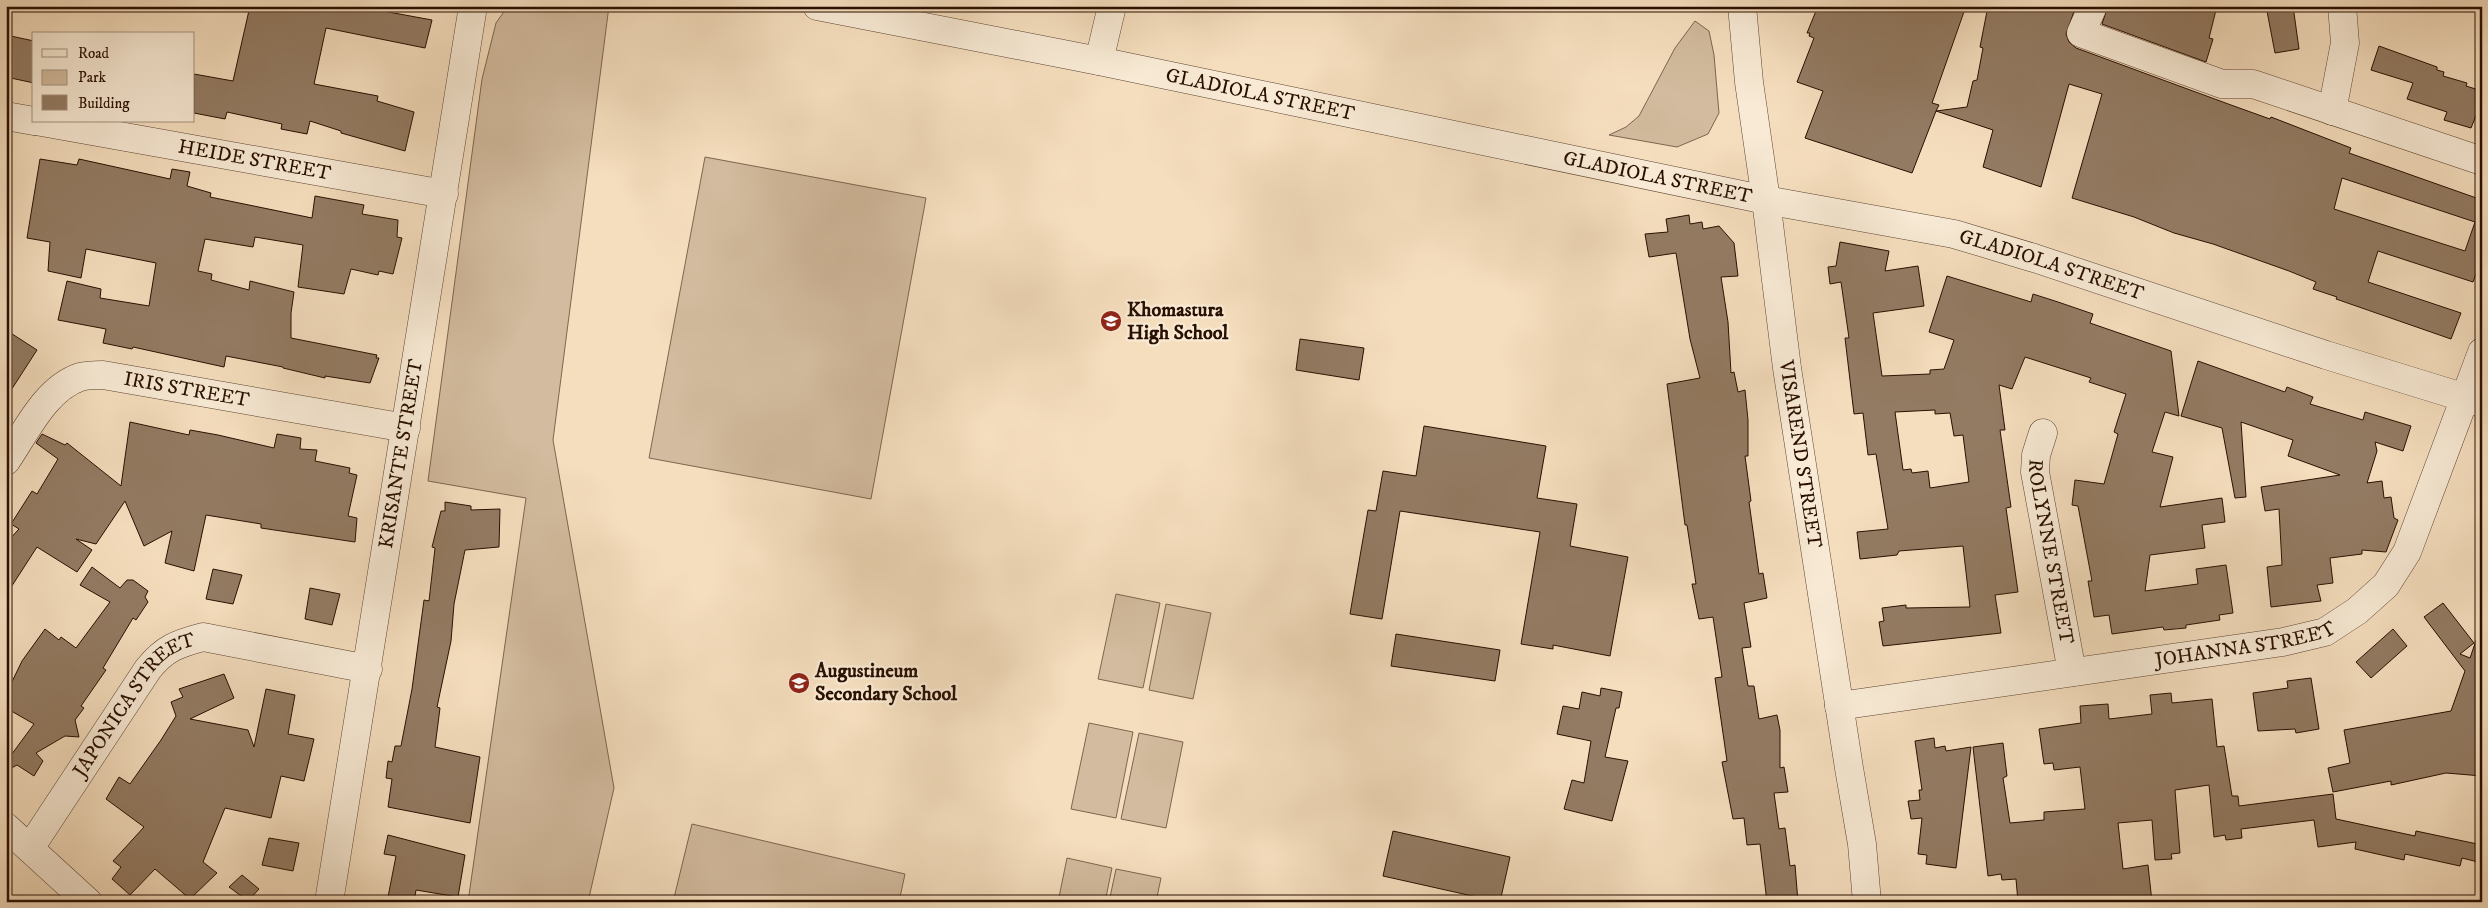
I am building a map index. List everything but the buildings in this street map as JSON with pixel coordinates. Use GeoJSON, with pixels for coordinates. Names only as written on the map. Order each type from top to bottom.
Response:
{"type":"FeatureCollection","features":[{"type":"Feature","properties":{"kind":"street","name":"KRISANTE STREET"},"geometry":{"type":"LineString","coordinates":[[329,902],[368,669],[473,6]]}},
{"type":"Feature","properties":{"kind":"street","name":"GLADIOLA STREET"},"geometry":{"type":"LineString","coordinates":[[817,6],[1099,61],[1766,200],[1954,234],[2034,258],[2326,355],[2473,400]]}},
{"type":"Feature","properties":{"kind":"street"},"geometry":{"type":"LineString","coordinates":[[1099,61],[1112,6]]}},
{"type":"Feature","properties":{"kind":"street","name":"VISAREND STREET"},"geometry":{"type":"LineString","coordinates":[[1742,6],[1749,82],[1787,368],[1862,844],[1867,902]]}},
{"type":"Feature","properties":{"kind":"street"},"geometry":{"type":"LineString","coordinates":[[2093,6],[2081,33],[2222,84],[2253,84],[2482,161]]}},
{"type":"Feature","properties":{"kind":"street"},"geometry":{"type":"LineString","coordinates":[[2332,111],[2345,43],[2342,6]]}},
{"type":"Feature","properties":{"kind":"street","name":"HEIDE STREET"},"geometry":{"type":"LineString","coordinates":[[6,116],[32,120]]}},
{"type":"Feature","properties":{"kind":"street","name":"HEIDE STREET"},"geometry":{"type":"LineString","coordinates":[[41,122],[444,194]]}},
{"type":"Feature","properties":{"kind":"street","name":"JOHANNA STREET"},"geometry":{"type":"LineString","coordinates":[[1839,706],[2283,642],[2325,632],[2356,611],[2386,586],[2407,552],[2473,400],[2482,352]]}},
{"type":"Feature","properties":{"kind":"street","name":"IRIS STREET"},"geometry":{"type":"LineString","coordinates":[[6,461],[49,398],[62,386],[81,377],[103,375],[406,428]]}},
{"type":"Feature","properties":{"kind":"street","name":"ROLYNNE STREET"},"geometry":{"type":"LineString","coordinates":[[2043,433],[2036,455],[2035,472],[2072,672]]}},
{"type":"Feature","properties":{"kind":"street","name":"JAPONICA STREET"},"geometry":{"type":"LineString","coordinates":[[30,848],[148,668],[162,652],[182,642],[203,637],[368,669]]}},
{"type":"Feature","properties":{"kind":"street"},"geometry":{"type":"LineString","coordinates":[[6,827],[88,902]]}},
{"type":"Feature","properties":{"kind":"green space"},"geometry":{"type":"Polygon","coordinates":[[[508,6],[609,6],[553,440],[614,788],[588,902],[468,902],[526,498],[428,481],[482,79],[496,23],[508,6]]]}},
{"type":"Feature","properties":{"kind":"green space"},"geometry":{"type":"Polygon","coordinates":[[[1695,21],[1709,31],[1714,55],[1719,113],[1708,134],[1677,147],[1609,135],[1626,127],[1639,116],[1675,48],[1695,21]]]}},
{"type":"Feature","properties":{"kind":"green space"},"geometry":{"type":"Polygon","coordinates":[[[705,157],[926,198],[871,499],[649,458],[705,157]]]}},
{"type":"Feature","properties":{"kind":"green space"},"geometry":{"type":"Polygon","coordinates":[[[1116,594],[1160,603],[1143,688],[1098,679],[1116,594]]]}},
{"type":"Feature","properties":{"kind":"green space"},"geometry":{"type":"Polygon","coordinates":[[[1166,604],[1211,613],[1193,699],[1149,690],[1166,604]]]}},
{"type":"Feature","properties":{"kind":"green space"},"geometry":{"type":"Polygon","coordinates":[[[1089,723],[1133,732],[1116,818],[1071,809],[1089,723]]]}},
{"type":"Feature","properties":{"kind":"green space"},"geometry":{"type":"Polygon","coordinates":[[[1139,733],[1183,742],[1166,828],[1121,819],[1139,733]]]}},
{"type":"Feature","properties":{"kind":"green space"},"geometry":{"type":"Polygon","coordinates":[[[692,824],[905,874],[899,902],[673,902],[692,824]]]}},
{"type":"Feature","properties":{"kind":"green space"},"geometry":{"type":"Polygon","coordinates":[[[1067,858],[1112,868],[1105,902],[1058,902],[1067,858]]]}},
{"type":"Feature","properties":{"kind":"green space"},"geometry":{"type":"Polygon","coordinates":[[[1116,869],[1161,878],[1156,902],[1109,902],[1116,869]]]}},
{"type":"Feature","properties":{"kind":"place","name":"Khomastura High School"},"geometry":{"type":"Point","coordinates":[1111,321]}},
{"type":"Feature","properties":{"kind":"place","name":"Augustineum Secondary School"},"geometry":{"type":"Point","coordinates":[799,683]}}]}
